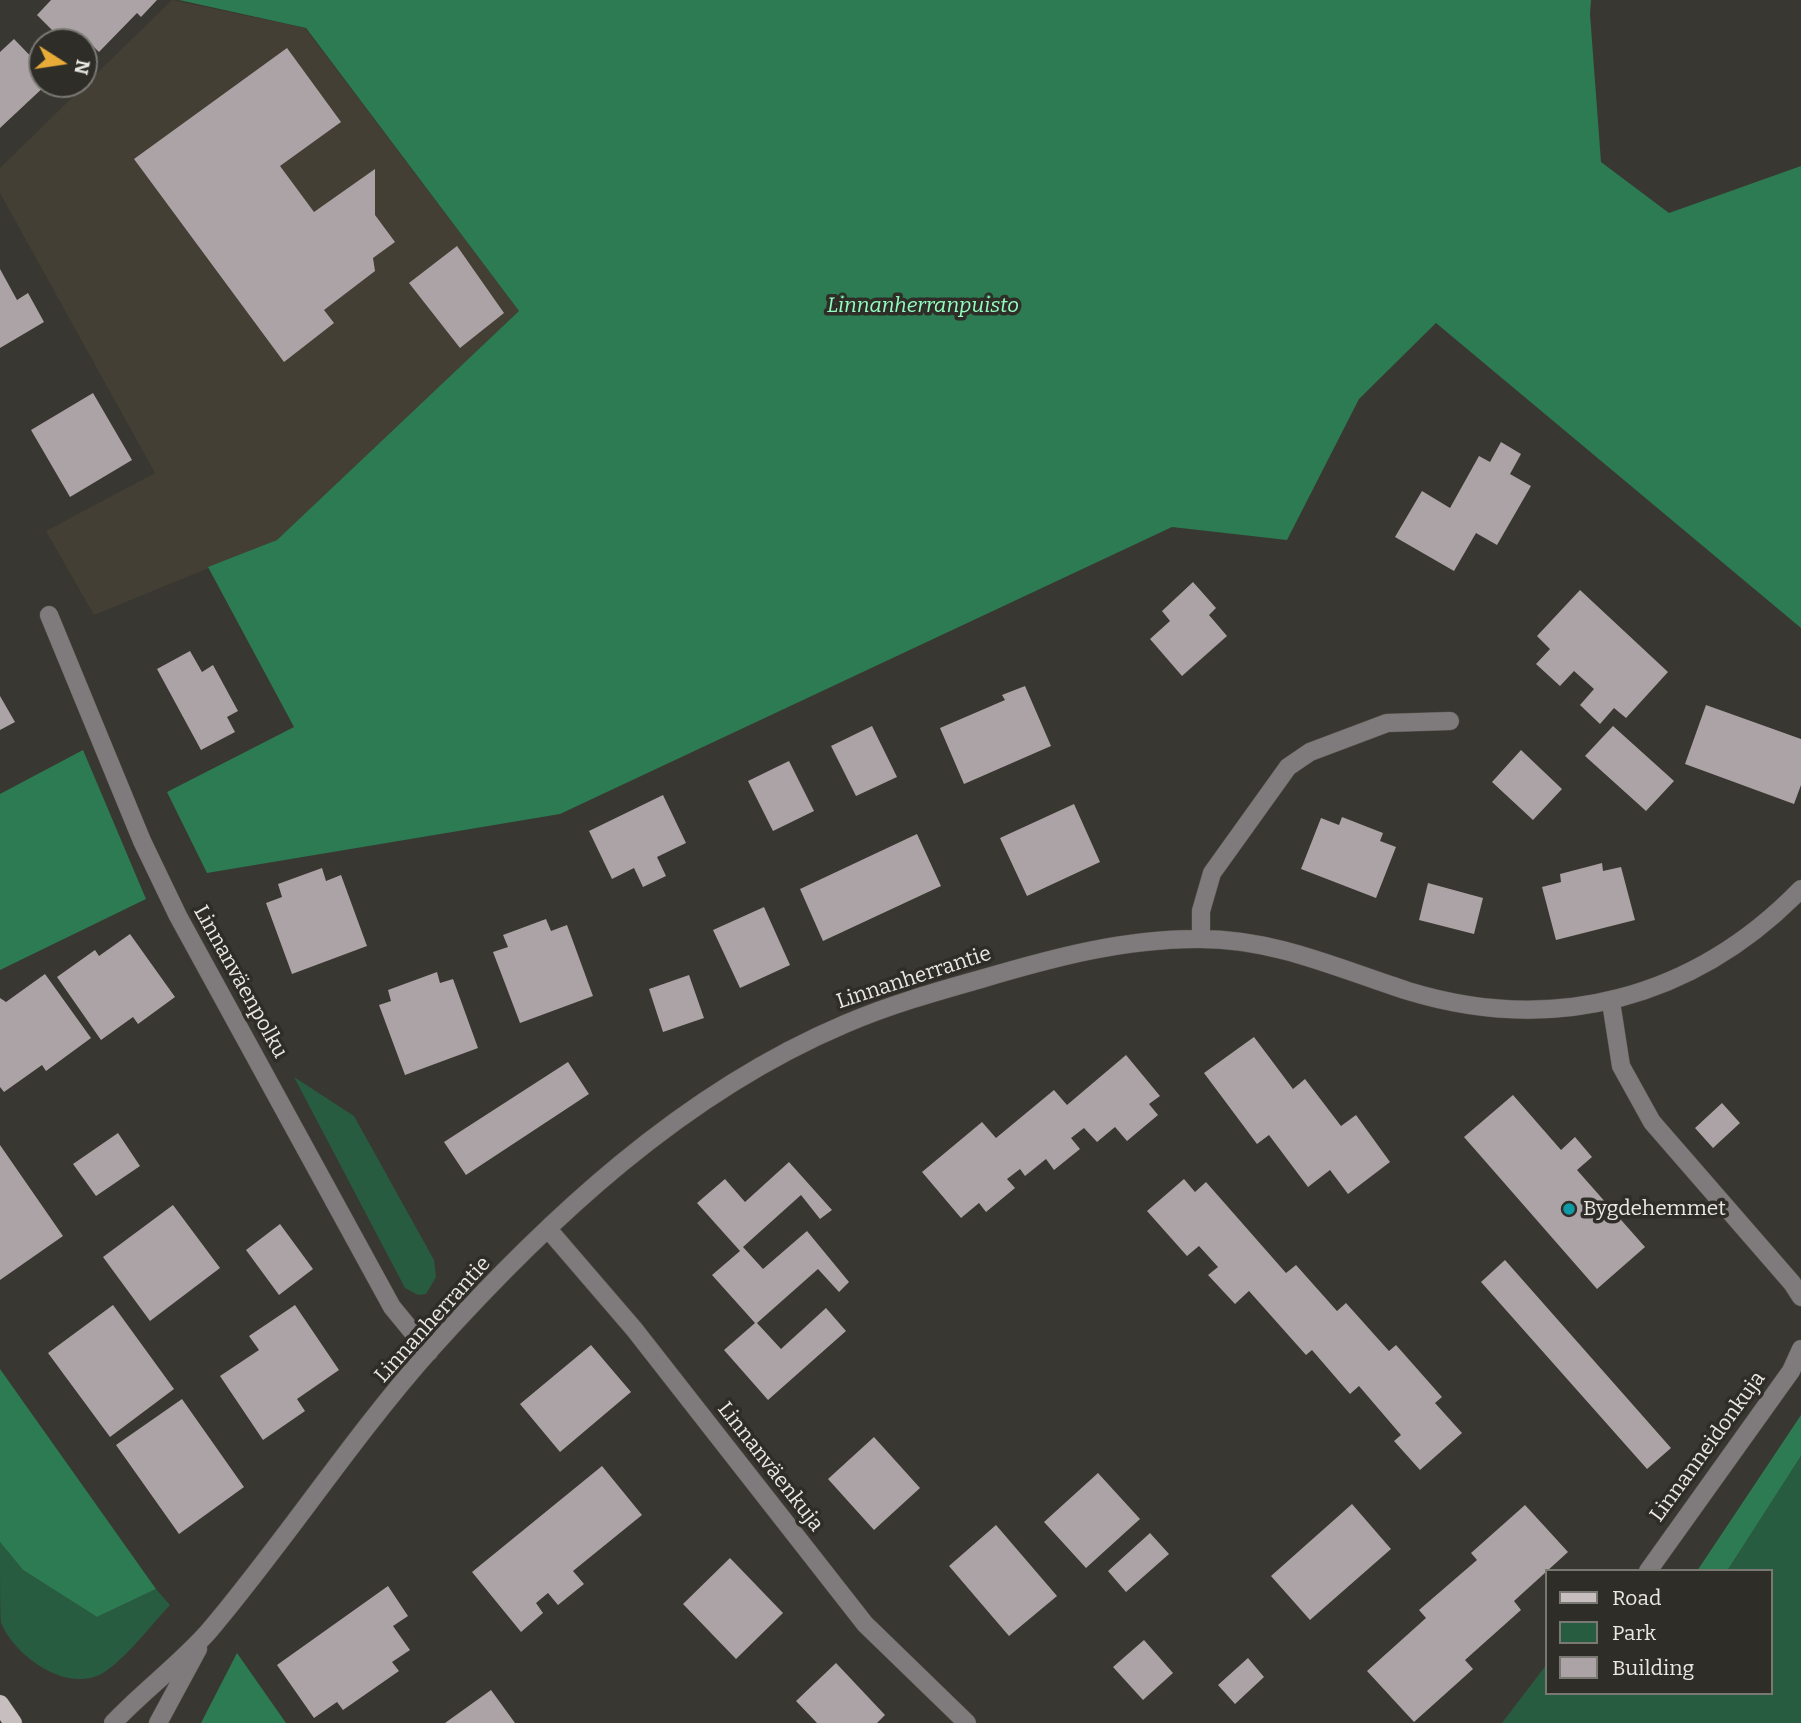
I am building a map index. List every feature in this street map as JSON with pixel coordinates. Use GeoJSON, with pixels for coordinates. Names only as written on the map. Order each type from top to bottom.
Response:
{"type":"FeatureCollection","features":[{"type":"Feature","properties":{"kind":"main road"},"geometry":{"type":"LineString","coordinates":[[0,1704],[13,1723]]}},
{"type":"Feature","properties":{"kind":"street","name":"Linnanväenpolku"},"geometry":{"type":"LineString","coordinates":[[49,615],[142,841],[178,916],[392,1307],[429,1352]]}},
{"type":"Feature","properties":{"kind":"street"},"geometry":{"type":"LineString","coordinates":[[1201,939],[1201,911],[1212,873],[1288,767],[1310,752],[1387,723],[1450,721]]}},
{"type":"Feature","properties":{"kind":"street","name":"Linnanherrantie"},"geometry":{"type":"LineString","coordinates":[[113,1723],[206,1634],[429,1352],[548,1229],[659,1134],[736,1079],[779,1053],[848,1022],[908,1000],[1051,959],[1143,942],[1201,939],[1279,947],[1455,1003],[1544,1010],[1611,1002],[1665,984],[1755,933],[1801,889]]}},
{"type":"Feature","properties":{"kind":"street"},"geometry":{"type":"LineString","coordinates":[[1611,1002],[1621,1066],[1652,1122],[1792,1283],[1801,1297]]}},
{"type":"Feature","properties":{"kind":"street","name":"Linnanväenkuja"},"geometry":{"type":"LineString","coordinates":[[548,1229],[634,1329],[858,1616],[967,1723]]}},
{"type":"Feature","properties":{"kind":"street","name":"Linnanneidonkuja"},"geometry":{"type":"LineString","coordinates":[[1649,1569],[1791,1371],[1801,1349]]}},
{"type":"Feature","properties":{"kind":"street","name":"Linnanherrantie"},"geometry":{"type":"LineString","coordinates":[[159,1723],[206,1634]]}},
{"type":"Feature","properties":{"kind":"shaded area"},"geometry":{"type":"Polygon","coordinates":[[[172,0],[305,28],[519,311],[277,540],[94,615],[46,531],[155,473],[0,193],[0,168],[72,98],[98,98],[98,72],[172,0]]]}},
{"type":"Feature","properties":{"kind":"green space","name":"Linnanherranpuisto"},"geometry":{"type":"Polygon","coordinates":[[[179,0],[1591,0],[1601,162],[1669,213],[1801,166],[1801,628],[1436,323],[1359,399],[1287,540],[1172,527],[560,814],[207,873],[167,792],[294,727],[208,567],[277,540],[519,311],[306,28],[179,0]]]}},
{"type":"Feature","properties":{"kind":"green space"},"geometry":{"type":"Polygon","coordinates":[[[83,750],[146,899],[0,970],[0,794],[83,750]]]}},
{"type":"Feature","properties":{"kind":"green space"},"geometry":{"type":"Polygon","coordinates":[[[294,1077],[354,1116],[434,1260],[436,1277],[426,1294],[418,1295],[405,1288],[294,1077]]]}},
{"type":"Feature","properties":{"kind":"green space"},"geometry":{"type":"Polygon","coordinates":[[[0,1369],[156,1589],[97,1617],[23,1570],[0,1542],[0,1369]]]}},
{"type":"Feature","properties":{"kind":"green space"},"geometry":{"type":"Polygon","coordinates":[[[1801,1415],[1801,1456],[1728,1569],[1698,1569],[1801,1415]]]}},
{"type":"Feature","properties":{"kind":"green space"},"geometry":{"type":"Polygon","coordinates":[[[1801,1456],[1801,1723],[1502,1723],[1546,1665],[1546,1695],[1773,1695],[1773,1569],[1728,1569],[1801,1456]]]}},
{"type":"Feature","properties":{"kind":"green space"},"geometry":{"type":"Polygon","coordinates":[[[0,1542],[23,1570],[97,1617],[156,1589],[170,1605],[132,1648],[106,1671],[92,1678],[61,1676],[31,1660],[8,1636],[1,1623],[0,1542]]]}},
{"type":"Feature","properties":{"kind":"green space"},"geometry":{"type":"Polygon","coordinates":[[[237,1653],[286,1723],[201,1723],[237,1653]]]}},
{"type":"Feature","properties":{"kind":"building"},"geometry":{"type":"Polygon","coordinates":[[[51,0],[157,0],[141,17],[137,13],[99,52],[98,28],[50,28],[37,15],[51,0]]]}},
{"type":"Feature","properties":{"kind":"building"},"geometry":{"type":"Polygon","coordinates":[[[14,39],[28,54],[28,98],[32,98],[0,128],[0,52],[14,39]]]}},
{"type":"Feature","properties":{"kind":"building"},"geometry":{"type":"Polygon","coordinates":[[[287,48],[341,122],[280,166],[314,212],[375,169],[375,215],[395,242],[373,258],[375,271],[324,310],[334,323],[284,362],[134,159],[287,48]]]}},
{"type":"Feature","properties":{"kind":"building"},"geometry":{"type":"Polygon","coordinates":[[[457,246],[504,313],[460,348],[409,283],[457,246]]]}},
{"type":"Feature","properties":{"kind":"building"},"geometry":{"type":"Polygon","coordinates":[[[0,269],[17,300],[28,293],[44,322],[0,348],[0,269]]]}},
{"type":"Feature","properties":{"kind":"building"},"geometry":{"type":"Polygon","coordinates":[[[93,393],[132,460],[70,497],[31,430],[93,393]]]}},
{"type":"Feature","properties":{"kind":"building"},"geometry":{"type":"Polygon","coordinates":[[[1501,442],[1521,454],[1510,474],[1531,486],[1497,545],[1476,533],[1454,571],[1395,537],[1422,491],[1450,508],[1479,456],[1490,462],[1501,442]]]}},
{"type":"Feature","properties":{"kind":"building"},"geometry":{"type":"Polygon","coordinates":[[[1193,582],[1216,608],[1209,615],[1227,636],[1182,676],[1150,639],[1170,621],[1162,611],[1193,582]]]}},
{"type":"Feature","properties":{"kind":"building"},"geometry":{"type":"Polygon","coordinates":[[[1580,590],[1668,672],[1626,718],[1614,708],[1600,724],[1580,705],[1594,689],[1574,671],[1560,686],[1536,664],[1550,649],[1537,636],[1580,590]]]}},
{"type":"Feature","properties":{"kind":"building"},"geometry":{"type":"Polygon","coordinates":[[[190,651],[202,672],[213,665],[238,711],[227,717],[235,732],[201,750],[157,669],[190,651]]]}},
{"type":"Feature","properties":{"kind":"building"},"geometry":{"type":"Polygon","coordinates":[[[1025,686],[1051,746],[964,784],[940,728],[1005,700],[1002,695],[1025,686]]]}},
{"type":"Feature","properties":{"kind":"building"},"geometry":{"type":"Polygon","coordinates":[[[0,696],[15,722],[0,730],[0,696]]]}},
{"type":"Feature","properties":{"kind":"building"},"geometry":{"type":"Polygon","coordinates":[[[1706,705],[1801,739],[1801,785],[1794,804],[1685,764],[1706,705]]]}},
{"type":"Feature","properties":{"kind":"building"},"geometry":{"type":"Polygon","coordinates":[[[872,726],[897,777],[856,796],[831,746],[872,726]]]}},
{"type":"Feature","properties":{"kind":"building"},"geometry":{"type":"Polygon","coordinates":[[[1613,726],[1674,781],[1646,811],[1585,756],[1613,726]]]}},
{"type":"Feature","properties":{"kind":"building"},"geometry":{"type":"Polygon","coordinates":[[[1521,750],[1562,789],[1533,820],[1492,782],[1521,750]]]}},
{"type":"Feature","properties":{"kind":"building"},"geometry":{"type":"Polygon","coordinates":[[[789,761],[814,811],[773,831],[748,781],[789,761]]]}},
{"type":"Feature","properties":{"kind":"building"},"geometry":{"type":"Polygon","coordinates":[[[663,795],[686,843],[657,857],[666,876],[643,887],[634,868],[612,879],[589,831],[663,795]]]}},
{"type":"Feature","properties":{"kind":"building"},"geometry":{"type":"Polygon","coordinates":[[[1074,804],[1100,862],[1027,896],[1000,838],[1074,804]]]}},
{"type":"Feature","properties":{"kind":"building"},"geometry":{"type":"Polygon","coordinates":[[[1342,817],[1383,833],[1380,841],[1396,847],[1376,898],[1301,869],[1321,818],[1339,825],[1342,817]]]}},
{"type":"Feature","properties":{"kind":"building"},"geometry":{"type":"Polygon","coordinates":[[[917,834],[941,886],[823,941],[800,889],[917,834]]]}},
{"type":"Feature","properties":{"kind":"building"},"geometry":{"type":"Polygon","coordinates":[[[1602,863],[1603,871],[1621,867],[1635,920],[1556,940],[1542,887],[1561,882],[1560,874],[1602,863]]]}},
{"type":"Feature","properties":{"kind":"building"},"geometry":{"type":"Polygon","coordinates":[[[322,868],[326,881],[341,875],[367,946],[292,974],[266,903],[282,897],[278,884],[322,868]]]}},
{"type":"Feature","properties":{"kind":"building"},"geometry":{"type":"Polygon","coordinates":[[[1428,883],[1483,898],[1474,934],[1419,920],[1428,883]]]}},
{"type":"Feature","properties":{"kind":"building"},"geometry":{"type":"Polygon","coordinates":[[[764,907],[790,965],[740,988],[713,930],[764,907]]]}},
{"type":"Feature","properties":{"kind":"building"},"geometry":{"type":"Polygon","coordinates":[[[546,919],[551,931],[567,925],[593,996],[520,1023],[493,952],[508,947],[503,935],[546,919]]]}},
{"type":"Feature","properties":{"kind":"building"},"geometry":{"type":"Polygon","coordinates":[[[130,934],[175,997],[138,1024],[133,1017],[101,1040],[57,977],[95,950],[99,956],[130,934]]]}},
{"type":"Feature","properties":{"kind":"building"},"geometry":{"type":"Polygon","coordinates":[[[437,972],[440,983],[453,979],[478,1048],[405,1075],[379,1005],[391,1001],[388,990],[437,972]]]}},
{"type":"Feature","properties":{"kind":"building"},"geometry":{"type":"Polygon","coordinates":[[[45,974],[91,1038],[46,1071],[42,1065],[4,1092],[0,1087],[0,998],[6,1002],[45,974]]]}},
{"type":"Feature","properties":{"kind":"building"},"geometry":{"type":"Polygon","coordinates":[[[689,975],[704,1018],[663,1032],[649,989],[689,975]]]}},
{"type":"Feature","properties":{"kind":"building"},"geometry":{"type":"Polygon","coordinates":[[[1254,1037],[1293,1089],[1305,1079],[1341,1126],[1356,1115],[1390,1162],[1348,1194],[1330,1170],[1308,1187],[1269,1135],[1257,1144],[1204,1073],[1254,1037]]]}},
{"type":"Feature","properties":{"kind":"building"},"geometry":{"type":"Polygon","coordinates":[[[1126,1055],[1160,1096],[1149,1104],[1158,1115],[1127,1141],[1115,1127],[1097,1142],[1084,1128],[1071,1138],[1080,1149],[1054,1170],[1046,1159],[1025,1176],[1020,1169],[1007,1179],[1015,1188],[986,1212],[979,1203],[961,1218],[922,1172],[982,1122],[996,1138],[1054,1090],[1067,1105],[1126,1055]]]}},
{"type":"Feature","properties":{"kind":"building"},"geometry":{"type":"Polygon","coordinates":[[[568,1062],[589,1094],[466,1175],[444,1142],[568,1062]]]}},
{"type":"Feature","properties":{"kind":"building","name":"Bygdehemmet"},"geometry":{"type":"Polygon","coordinates":[[[1513,1095],[1561,1150],[1575,1137],[1592,1157],[1577,1170],[1645,1247],[1597,1289],[1464,1137],[1513,1095]]]}},
{"type":"Feature","properties":{"kind":"building"},"geometry":{"type":"Polygon","coordinates":[[[1722,1103],[1740,1123],[1713,1148],[1695,1128],[1722,1103]]]}},
{"type":"Feature","properties":{"kind":"building"},"geometry":{"type":"Polygon","coordinates":[[[118,1133],[140,1166],[96,1196],[73,1164],[118,1133]]]}},
{"type":"Feature","properties":{"kind":"building"},"geometry":{"type":"Polygon","coordinates":[[[0,1145],[63,1236],[0,1280],[0,1145]]]}},
{"type":"Feature","properties":{"kind":"building"},"geometry":{"type":"Polygon","coordinates":[[[789,1162],[832,1210],[820,1219],[801,1195],[743,1247],[763,1269],[807,1231],[849,1282],[839,1292],[818,1269],[757,1323],[781,1349],[826,1308],[846,1331],[768,1400],[724,1350],[755,1323],[712,1275],[740,1251],[697,1203],[725,1179],[745,1202],[789,1162]]]}},
{"type":"Feature","properties":{"kind":"building"},"geometry":{"type":"Polygon","coordinates":[[[1184,1179],[1195,1192],[1206,1182],[1286,1273],[1296,1265],[1337,1311],[1346,1303],[1389,1351],[1396,1345],[1442,1397],[1435,1403],[1462,1433],[1420,1470],[1394,1441],[1401,1435],[1359,1386],[1350,1394],[1312,1350],[1306,1355],[1249,1291],[1235,1304],[1208,1275],[1218,1267],[1199,1246],[1187,1256],[1147,1211],[1184,1179]]]}},
{"type":"Feature","properties":{"kind":"building"},"geometry":{"type":"Polygon","coordinates":[[[173,1205],[220,1268],[150,1321],[103,1257],[173,1205]]]}},
{"type":"Feature","properties":{"kind":"building"},"geometry":{"type":"Polygon","coordinates":[[[280,1224],[313,1269],[279,1295],[246,1250],[280,1224]]]}},
{"type":"Feature","properties":{"kind":"building"},"geometry":{"type":"Polygon","coordinates":[[[1505,1260],[1671,1448],[1647,1469],[1481,1282],[1505,1260]]]}},
{"type":"Feature","properties":{"kind":"building"},"geometry":{"type":"Polygon","coordinates":[[[113,1305],[174,1389],[110,1437],[48,1353],[113,1305]]]}},
{"type":"Feature","properties":{"kind":"building"},"geometry":{"type":"Polygon","coordinates":[[[295,1305],[339,1370],[297,1399],[305,1411],[263,1440],[220,1376],[259,1350],[249,1336],[295,1305]]]}},
{"type":"Feature","properties":{"kind":"building"},"geometry":{"type":"Polygon","coordinates":[[[591,1345],[631,1392],[560,1452],[520,1404],[591,1345]]]}},
{"type":"Feature","properties":{"kind":"building"},"geometry":{"type":"Polygon","coordinates":[[[182,1399],[244,1487],[179,1534],[116,1445],[182,1399]]]}},
{"type":"Feature","properties":{"kind":"building"},"geometry":{"type":"Polygon","coordinates":[[[874,1437],[920,1488],[874,1530],[828,1479],[874,1437]]]}},
{"type":"Feature","properties":{"kind":"building"},"geometry":{"type":"Polygon","coordinates":[[[602,1466],[642,1515],[573,1571],[584,1584],[558,1605],[548,1593],[536,1603],[543,1613],[521,1632],[472,1572],[602,1466]]]}},
{"type":"Feature","properties":{"kind":"building"},"geometry":{"type":"Polygon","coordinates":[[[1098,1473],[1140,1519],[1086,1568],[1044,1522],[1098,1473]]]}},
{"type":"Feature","properties":{"kind":"building"},"geometry":{"type":"Polygon","coordinates":[[[1352,1504],[1391,1549],[1310,1620],[1271,1576],[1352,1504]]]}},
{"type":"Feature","properties":{"kind":"building"},"geometry":{"type":"Polygon","coordinates":[[[1525,1505],[1568,1552],[1546,1569],[1514,1601],[1521,1610],[1465,1660],[1473,1669],[1414,1722],[1367,1671],[1426,1618],[1419,1610],[1477,1560],[1471,1553],[1525,1505]]]}},
{"type":"Feature","properties":{"kind":"building"},"geometry":{"type":"Polygon","coordinates":[[[996,1525],[1057,1596],[1009,1636],[949,1566],[996,1525]]]}},
{"type":"Feature","properties":{"kind":"building"},"geometry":{"type":"Polygon","coordinates":[[[1150,1533],[1169,1554],[1126,1592],[1108,1571],[1150,1533]]]}},
{"type":"Feature","properties":{"kind":"building"},"geometry":{"type":"Polygon","coordinates":[[[730,1558],[783,1613],[736,1659],[683,1604],[730,1558]]]}},
{"type":"Feature","properties":{"kind":"building"},"geometry":{"type":"Polygon","coordinates":[[[388,1586],[408,1616],[393,1626],[410,1650],[392,1662],[399,1671],[343,1710],[337,1702],[314,1718],[277,1665],[388,1586]]]}},
{"type":"Feature","properties":{"kind":"building"},"geometry":{"type":"Polygon","coordinates":[[[1144,1640],[1173,1673],[1143,1700],[1113,1667],[1144,1640]]]}},
{"type":"Feature","properties":{"kind":"building"},"geometry":{"type":"Polygon","coordinates":[[[1248,1658],[1264,1677],[1235,1704],[1218,1685],[1248,1658]]]}},
{"type":"Feature","properties":{"kind":"building"},"geometry":{"type":"Polygon","coordinates":[[[836,1663],[885,1715],[877,1723],[817,1723],[796,1701],[836,1663]]]}},
{"type":"Feature","properties":{"kind":"building"},"geometry":{"type":"Polygon","coordinates":[[[491,1690],[515,1723],[445,1723],[491,1690]]]}},
{"type":"Feature","properties":{"kind":"place","name":"Bygdehemmet"},"geometry":{"type":"Point","coordinates":[1569,1209]}}]}
